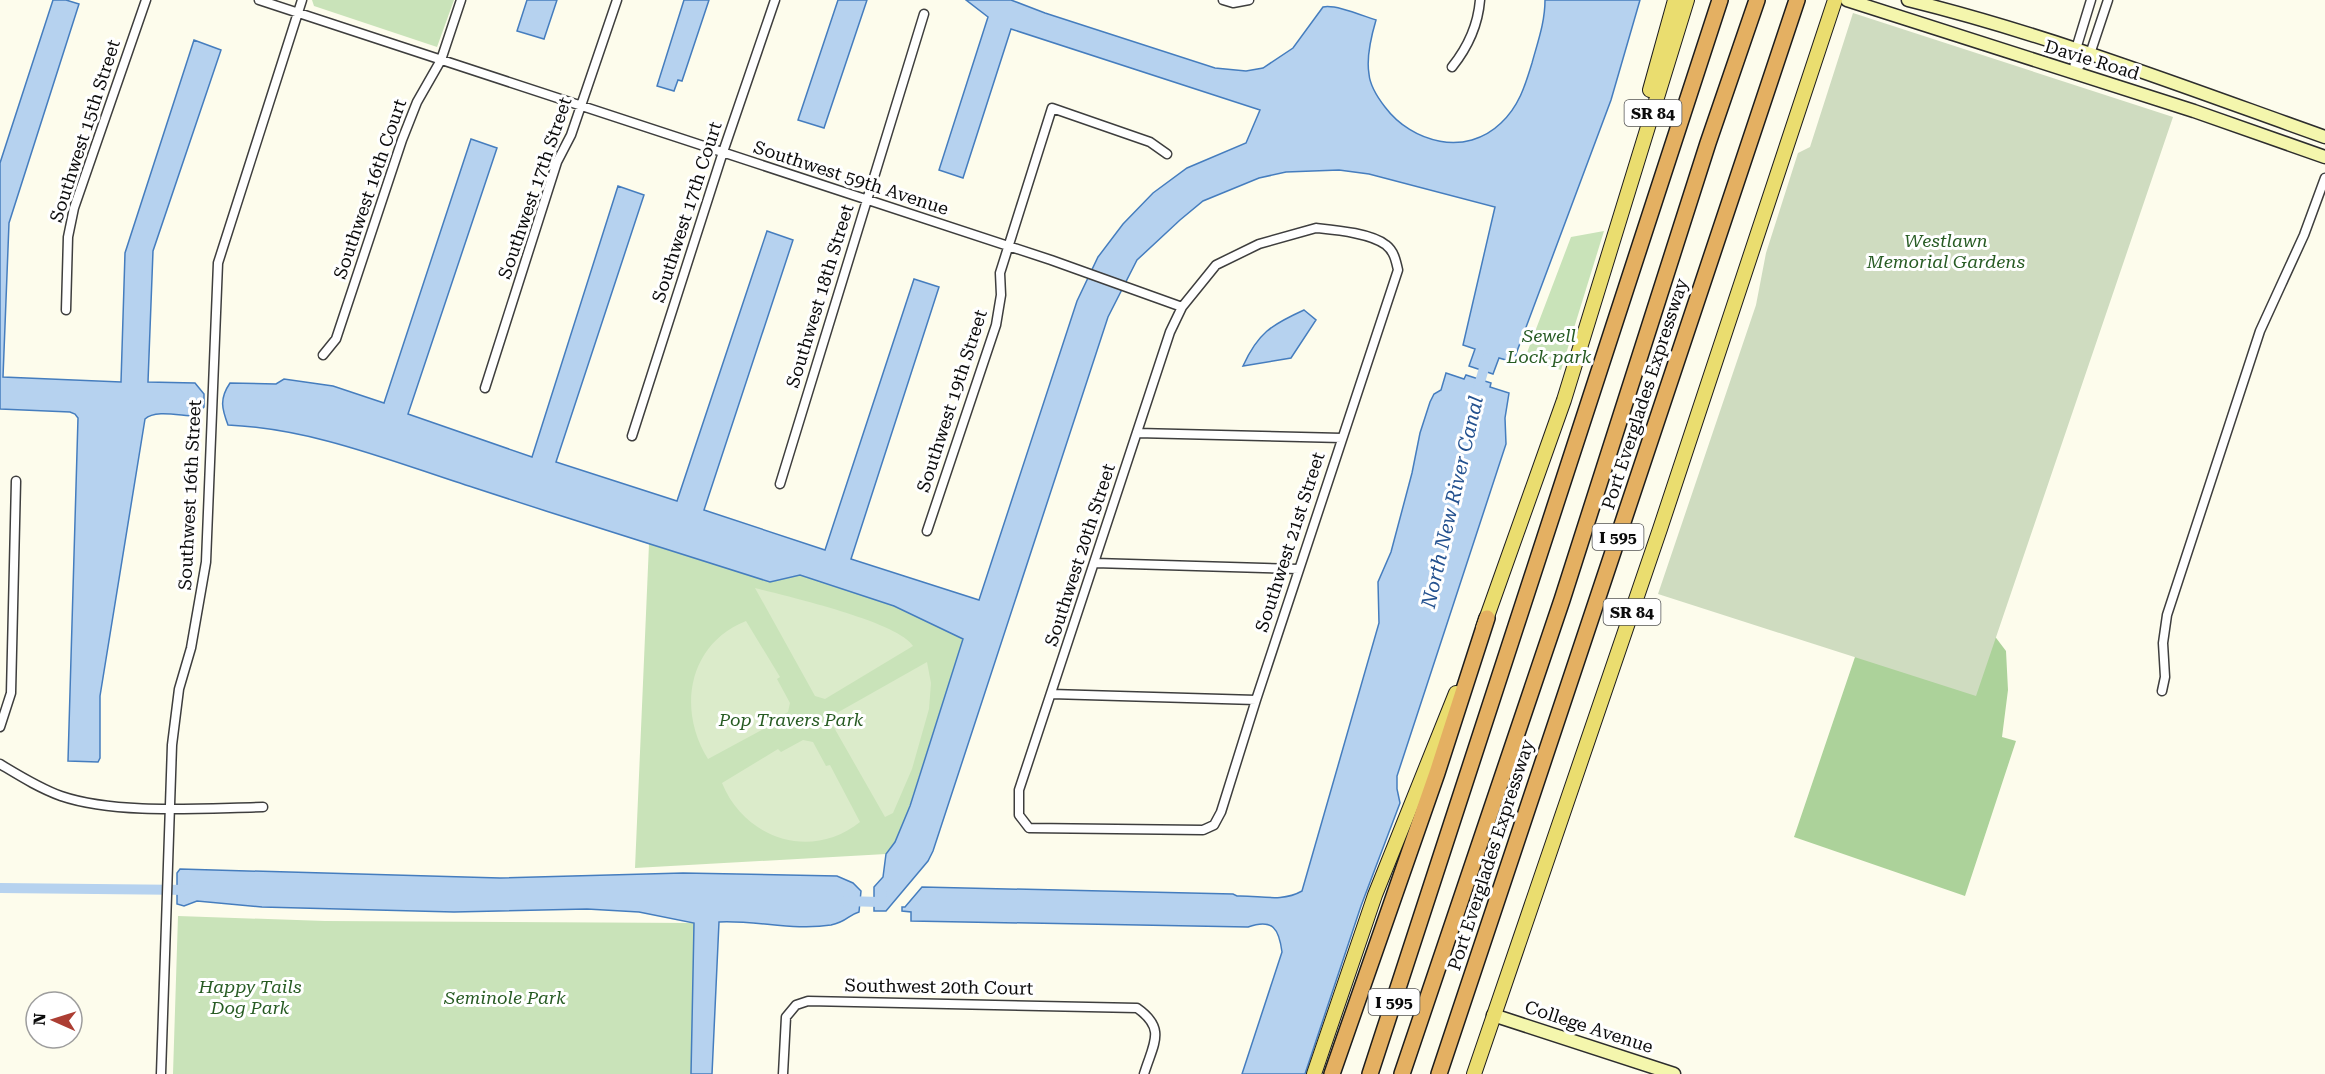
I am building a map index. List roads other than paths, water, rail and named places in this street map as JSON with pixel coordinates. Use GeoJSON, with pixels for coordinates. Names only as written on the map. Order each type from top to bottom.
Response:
{"type":"FeatureCollection","features":[{"type":"Feature","properties":{"kind":"highway","name":"I 595"},"geometry":{"type":"LineString","coordinates":[[1370,1073],[1720,0]]}},
{"type":"Feature","properties":{"kind":"highway"},"geometry":{"type":"LineString","coordinates":[[1402,1074],[1558,611],[1708,143],[1757,0]]}},
{"type":"Feature","properties":{"kind":"highway","name":"Port Everglades Expressway"},"geometry":{"type":"LineString","coordinates":[[1439,1074],[1797,0]]}},
{"type":"Feature","properties":{"kind":"highway"},"geometry":{"type":"LineString","coordinates":[[1332,1074],[1437,773],[1487,618]]}},
{"type":"Feature","properties":{"kind":"main road"},"geometry":{"type":"LineString","coordinates":[[1618,226],[1641,124],[1675,0]]}},
{"type":"Feature","properties":{"kind":"main road","name":"SR 84"},"geometry":{"type":"LineString","coordinates":[[1314,1074],[1375,896],[1487,618],[1564,400],[1687,0]]}},
{"type":"Feature","properties":{"kind":"main road","name":"SR 84"},"geometry":{"type":"LineString","coordinates":[[1474,1074],[1660,529],[1835,0]]}},
{"type":"Feature","properties":{"kind":"main road","name":"Davie Road"},"geometry":{"type":"LineString","coordinates":[[1847,0],[2194,111],[2325,157]]}},
{"type":"Feature","properties":{"kind":"main road","name":"Davie Road"},"geometry":{"type":"LineString","coordinates":[[1908,0],[1980,18],[2076,49],[2325,137]]}},
{"type":"Feature","properties":{"kind":"main road","name":"College Avenue"},"geometry":{"type":"LineString","coordinates":[[1493,1015],[1674,1074]]}},
{"type":"Feature","properties":{"kind":"street","name":"Southwest 15th Street"},"geometry":{"type":"LineString","coordinates":[[66,310],[68,237],[74,208],[146,0]]}},
{"type":"Feature","properties":{"kind":"street","name":"Southwest 59th Avenue"},"geometry":{"type":"LineString","coordinates":[[259,0],[582,105],[1182,307]]}},
{"type":"Feature","properties":{"kind":"street","name":"Southwest 16th Street"},"geometry":{"type":"LineString","coordinates":[[161,1074],[168,808],[172,745],[179,689],[191,648],[206,562],[218,263],[303,0]]}},
{"type":"Feature","properties":{"kind":"street","name":"Southwest 16th Court"},"geometry":{"type":"LineString","coordinates":[[323,355],[336,339],[402,140],[417,102],[441,60],[461,0]]}},
{"type":"Feature","properties":{"kind":"street","name":"Southwest 17th Street"},"geometry":{"type":"LineString","coordinates":[[485,388],[557,162],[572,135],[617,0]]}},
{"type":"Feature","properties":{"kind":"street","name":"Southwest 17th Court"},"geometry":{"type":"LineString","coordinates":[[632,436],[723,152],[775,0]]}},
{"type":"Feature","properties":{"kind":"street"},"geometry":{"type":"LineString","coordinates":[[1223,0],[1233,3],[1249,0]]}},
{"type":"Feature","properties":{"kind":"street"},"geometry":{"type":"LineString","coordinates":[[1452,67],[1466,50],[1479,13],[1480,0]]}},
{"type":"Feature","properties":{"kind":"street"},"geometry":{"type":"LineString","coordinates":[[2074,72],[2076,49],[2091,0]]}},
{"type":"Feature","properties":{"kind":"street"},"geometry":{"type":"LineString","coordinates":[[2074,72],[2090,54],[2108,0]]}},
{"type":"Feature","properties":{"kind":"street","name":"Southwest 18th Street"},"geometry":{"type":"LineString","coordinates":[[780,484],[924,14]]}},
{"type":"Feature","properties":{"kind":"street","name":"Southwest 19th Street"},"geometry":{"type":"LineString","coordinates":[[927,531],[996,325],[1001,295],[1000,273],[1052,108],[1150,142],[1167,154]]}},
{"type":"Feature","properties":{"kind":"street"},"geometry":{"type":"LineString","coordinates":[[2162,692],[2165,677],[2163,643],[2167,615],[2260,331],[2304,235],[2325,178]]}},
{"type":"Feature","properties":{"kind":"street","name":"Southwest 21st Street"},"geometry":{"type":"LineString","coordinates":[[1182,307],[1216,265],[1259,244],[1316,228],[1353,232],[1385,244],[1395,256],[1398,270],[1221,812],[1214,825]]}},
{"type":"Feature","properties":{"kind":"street","name":"Southwest 20th Street"},"geometry":{"type":"LineString","coordinates":[[1182,307],[1170,332],[1019,790],[1019,815],[1029,828],[1203,830],[1214,825]]}},
{"type":"Feature","properties":{"kind":"street"},"geometry":{"type":"LineString","coordinates":[[1137,433],[1342,438]]}},
{"type":"Feature","properties":{"kind":"street"},"geometry":{"type":"LineString","coordinates":[[0,727],[11,693],[16,481]]}},
{"type":"Feature","properties":{"kind":"street"},"geometry":{"type":"LineString","coordinates":[[1095,563],[1299,569]]}},
{"type":"Feature","properties":{"kind":"street"},"geometry":{"type":"LineString","coordinates":[[1051,694],[1256,700]]}},
{"type":"Feature","properties":{"kind":"street"},"geometry":{"type":"LineString","coordinates":[[0,764],[31,783],[62,796],[105,805],[168,808],[263,807]]}},
{"type":"Feature","properties":{"kind":"street","name":"Southwest 20th Court"},"geometry":{"type":"LineString","coordinates":[[783,1074],[786,1017],[796,1005],[808,1001],[1137,1008],[1152,1019],[1156,1035],[1144,1074]]}},
{"type":"Feature","properties":{"kind":"water"},"geometry":{"type":"Polygon","coordinates":[[[53,0],[66,0],[79,4],[9,223],[3,377],[121,382],[125,253],[194,40],[221,50],[153,251],[148,382],[195,383],[204,394],[204,407],[195,416],[155,414],[145,419],[100,696],[100,758],[98,762],[68,761],[78,418],[70,412],[0,409],[0,163],[53,0]]]}},
{"type":"Feature","properties":{"kind":"water"},"geometry":{"type":"Polygon","coordinates":[[[527,0],[557,0],[544,39],[517,31],[527,0]]]}},
{"type":"Feature","properties":{"kind":"water"},"geometry":{"type":"Polygon","coordinates":[[[684,0],[709,0],[682,81],[678,80],[674,91],[657,86],[684,0]]]}},
{"type":"Feature","properties":{"kind":"water"},"geometry":{"type":"Polygon","coordinates":[[[838,0],[867,0],[824,128],[798,120],[838,0]]]}},
{"type":"Feature","properties":{"kind":"water"},"geometry":{"type":"Polygon","coordinates":[[[966,0],[1011,0],[1215,68],[1246,71],[1263,68],[1293,48],[1323,7],[1335,7],[1349,11],[1376,20],[1368,67],[1373,87],[1385,107],[1396,119],[1424,137],[1456,142],[1472,140],[1487,134],[1501,123],[1517,103],[1532,63],[1542,24],[1545,0],[1640,0],[1611,100],[1513,362],[1499,358],[1493,374],[1469,366],[1475,349],[1463,345],[1495,207],[1369,174],[1339,170],[1286,172],[1259,178],[1203,201],[1137,260],[1108,317],[933,851],[928,861],[886,911],[874,911],[874,887],[883,877],[886,854],[895,842],[910,806],[963,639],[894,606],[800,575],[770,582],[353,448],[292,433],[228,425],[223,409],[223,399],[230,383],[276,384],[284,379],[333,386],[384,403],[471,139],[497,148],[408,414],[532,457],[618,186],[644,195],[556,462],[677,501],[767,231],[793,240],[704,510],[825,550],[914,279],[939,287],[851,559],[979,600],[1077,301],[1098,257],[1123,224],[1153,193],[1187,168],[1246,143],[1260,110],[1011,29],[963,178],[939,170],[988,17],[966,0]]]}},
{"type":"Feature","properties":{"kind":"water"},"geometry":{"type":"Polygon","coordinates":[[[1304,310],[1316,320],[1291,358],[1243,366],[1254,345],[1267,331],[1304,310]]]}},
{"type":"Feature","properties":{"kind":"water"},"geometry":{"type":"Polygon","coordinates":[[[1446,373],[1464,379],[1466,375],[1491,383],[1490,387],[1509,393],[1505,418],[1506,444],[1397,776],[1400,803],[1361,906],[1305,1074],[1242,1074],[1282,952],[1277,932],[1269,925],[1248,927],[911,921],[911,912],[902,911],[902,907],[905,907],[922,887],[1233,894],[1270,898],[1286,897],[1302,891],[1379,623],[1378,582],[1391,552],[1420,433],[1430,402],[1434,394],[1441,390],[1446,373]]]}},
{"type":"Feature","properties":{"kind":"water"},"geometry":{"type":"Polygon","coordinates":[[[180,869],[500,878],[683,873],[837,876],[853,883],[861,891],[859,912],[831,925],[803,927],[719,922],[712,1074],[691,1074],[694,923],[639,912],[587,909],[454,912],[262,907],[197,901],[184,906],[177,904],[177,873],[180,869]]]}},
{"type":"Feature","properties":{"kind":"waterway","name":"North New River Canal"},"geometry":{"type":"LineString","coordinates":[[1477,392],[1487,358]]}},
{"type":"Feature","properties":{"kind":"waterway"},"geometry":{"type":"LineString","coordinates":[[0,888],[192,890]]}},
{"type":"Feature","properties":{"kind":"waterway"},"geometry":{"type":"LineString","coordinates":[[846,901],[879,902],[882,894]]}},
{"type":"Feature","properties":{"kind":"park label","name":"Westlawn Memorial Gardens"},"geometry":{"type":"Point","coordinates":[1946,251]}},
{"type":"Feature","properties":{"kind":"park label","name":"Sewell Lock park"},"geometry":{"type":"Point","coordinates":[1549,346]}},
{"type":"Feature","properties":{"kind":"park label","name":"Pop Travers Park"},"geometry":{"type":"Point","coordinates":[791,720]}},
{"type":"Feature","properties":{"kind":"park label","name":"Happy Tails Dog Park"},"geometry":{"type":"Point","coordinates":[250,997]}},
{"type":"Feature","properties":{"kind":"park label","name":"Seminole Park"},"geometry":{"type":"Point","coordinates":[505,998]}}]}
